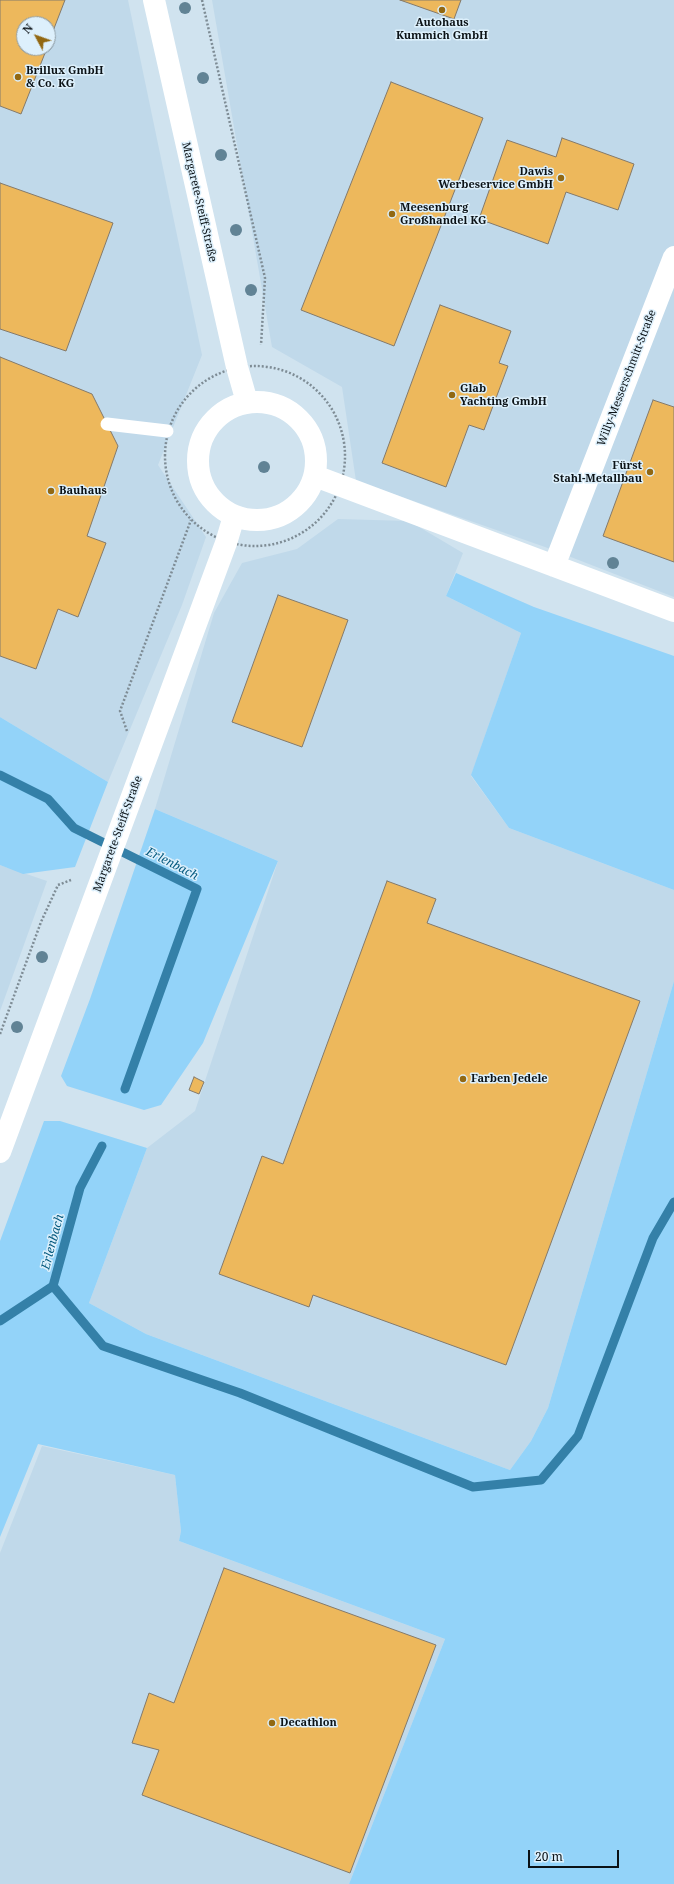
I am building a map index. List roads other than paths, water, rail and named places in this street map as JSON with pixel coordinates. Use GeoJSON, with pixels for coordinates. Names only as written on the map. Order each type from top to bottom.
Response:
{"type":"FeatureCollection","features":[{"type":"Feature","properties":{"kind":"street","name":"Margarete-Steiff-Straße"},"geometry":{"type":"LineString","coordinates":[[154,0],[237,367],[247,402]]}},
{"type":"Feature","properties":{"kind":"street","name":"Willy-Messerschmitt-Straße"},"geometry":{"type":"LineString","coordinates":[[554,566],[674,257]]}},
{"type":"Feature","properties":{"kind":"street"},"geometry":{"type":"LineString","coordinates":[[247,402],[275,404],[292,413],[309,432],[316,452],[315,476],[306,496],[286,513],[266,520],[245,519],[234,516],[220,508],[206,491],[198,466],[200,447],[210,425],[228,409],[247,402]]}},
{"type":"Feature","properties":{"kind":"street"},"geometry":{"type":"LineString","coordinates":[[315,476],[674,611]]}},
{"type":"Feature","properties":{"kind":"street","name":"Margarete-Steiff-Straße"},"geometry":{"type":"LineString","coordinates":[[0,1152],[226,543],[234,516]]}},
{"type":"Feature","properties":{"kind":"lane"},"geometry":{"type":"LineString","coordinates":[[107,424],[167,431]]}},
{"type":"Feature","properties":{"kind":"waterway","name":"Erlenbach"},"geometry":{"type":"LineString","coordinates":[[0,775],[48,799],[74,828],[197,889],[125,1089]]}},
{"type":"Feature","properties":{"kind":"waterway","name":"Erlenbach"},"geometry":{"type":"LineString","coordinates":[[0,1321],[53,1286],[80,1188],[102,1146]]}},
{"type":"Feature","properties":{"kind":"waterway"},"geometry":{"type":"LineString","coordinates":[[53,1286],[103,1346],[240,1393],[473,1487],[541,1480],[578,1436],[653,1238],[674,1202]]}},
{"type":"Feature","properties":{"kind":"place","name":"Autohaus Kummich GmbH"},"geometry":{"type":"Point","coordinates":[442,10]}},
{"type":"Feature","properties":{"kind":"place","name":"Brillux GmbH & Co. KG"},"geometry":{"type":"Point","coordinates":[18,77]}},
{"type":"Feature","properties":{"kind":"place","name":"Dawis Werbeservice GmbH"},"geometry":{"type":"Point","coordinates":[561,178]}},
{"type":"Feature","properties":{"kind":"place","name":"Meesenburg Großhandel KG"},"geometry":{"type":"Point","coordinates":[392,214]}},
{"type":"Feature","properties":{"kind":"place","name":"Glab Yachting GmbH"},"geometry":{"type":"Point","coordinates":[452,395]}},
{"type":"Feature","properties":{"kind":"place","name":"Fürst Stahl-Metallbau"},"geometry":{"type":"Point","coordinates":[650,472]}},
{"type":"Feature","properties":{"kind":"place","name":"Bauhaus"},"geometry":{"type":"Point","coordinates":[51,491]}},
{"type":"Feature","properties":{"kind":"place","name":"Farben Jedele"},"geometry":{"type":"Point","coordinates":[463,1079]}},
{"type":"Feature","properties":{"kind":"place","name":"Decathlon"},"geometry":{"type":"Point","coordinates":[272,1723]}}]}
